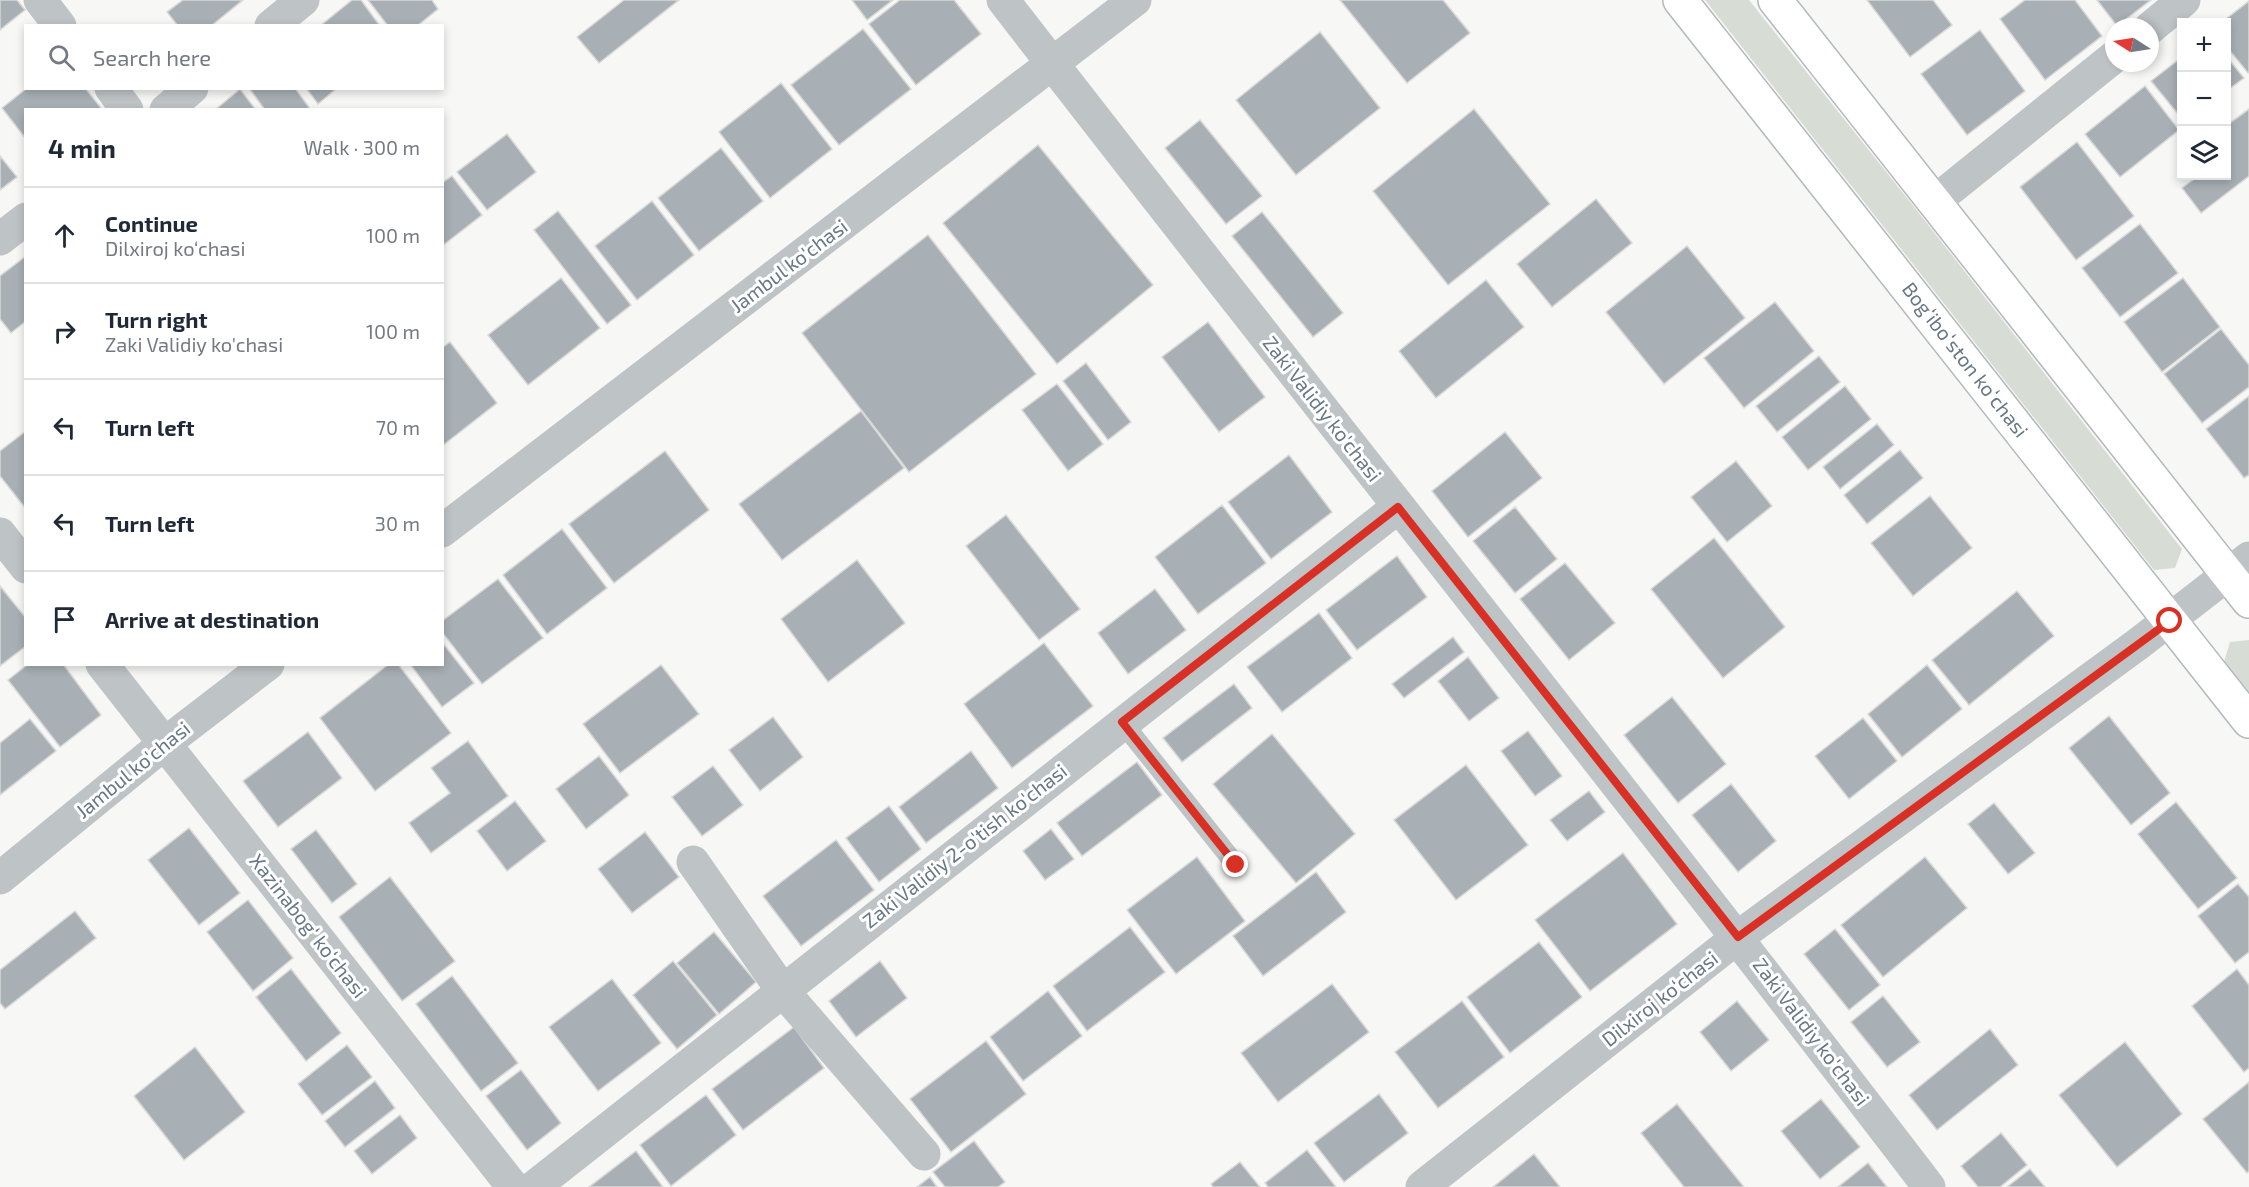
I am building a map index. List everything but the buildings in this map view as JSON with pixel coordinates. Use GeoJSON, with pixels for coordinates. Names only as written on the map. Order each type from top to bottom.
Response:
{"type":"FeatureCollection","features":[{"type":"Feature","properties":{"kind":"street"},"geometry":{"type":"LineString","coordinates":[[40,0],[58,24]]}},
{"type":"Feature","properties":{"kind":"street"},"geometry":{"type":"LineString","coordinates":[[273,24],[303,0]]}},
{"type":"Feature","properties":{"kind":"street","name":"Zaki Validiy ko'chasi"},"geometry":{"type":"LineString","coordinates":[[1003,0],[1398,507],[1738,937],[1929,1187]]}},
{"type":"Feature","properties":{"kind":"street","name":"Jambul ko'chasi"},"geometry":{"type":"LineString","coordinates":[[444,529],[1136,0]]}},
{"type":"Feature","properties":{"kind":"street","name":"Bogʻiboʻston koʻchasi"},"geometry":{"type":"LineString","coordinates":[[1680,0],[2249,721]]}},
{"type":"Feature","properties":{"kind":"street"},"geometry":{"type":"LineString","coordinates":[[1775,0],[1934,202],[2239,566],[2249,600]]}},
{"type":"Feature","properties":{"kind":"street"},"geometry":{"type":"LineString","coordinates":[[2159,21],[2184,0]]}},
{"type":"Feature","properties":{"kind":"street"},"geometry":{"type":"LineString","coordinates":[[1934,202],[2105,64]]}},
{"type":"Feature","properties":{"kind":"street"},"geometry":{"type":"LineString","coordinates":[[113,90],[126,108]]}},
{"type":"Feature","properties":{"kind":"street"},"geometry":{"type":"LineString","coordinates":[[168,108],[190,90]]}},
{"type":"Feature","properties":{"kind":"street"},"geometry":{"type":"LineString","coordinates":[[0,239],[24,221]]}},
{"type":"Feature","properties":{"kind":"street","name":"Zaki Validiy 2-o'tish ko'chasi"},"geometry":{"type":"LineString","coordinates":[[534,1187],[1398,507]]}},
{"type":"Feature","properties":{"kind":"street"},"geometry":{"type":"LineString","coordinates":[[0,534],[24,564]]}},
{"type":"Feature","properties":{"kind":"street","name":"Dilxiroj ko‘chasi"},"geometry":{"type":"LineString","coordinates":[[1430,1185],[1738,937],[2170,621],[2239,566]]}},
{"type":"Feature","properties":{"kind":"street","name":"Xazinabog‘ ko‘chasi"},"geometry":{"type":"LineString","coordinates":[[104,666],[513,1187]]}},
{"type":"Feature","properties":{"kind":"street","name":"Jambul ko'chasi"},"geometry":{"type":"LineString","coordinates":[[0,878],[164,744],[265,666]]}},
{"type":"Feature","properties":{"kind":"street"},"geometry":{"type":"LineString","coordinates":[[693,862],[782,990],[924,1154]]}},
{"type":"Feature","properties":{"kind":"lane"},"geometry":{"type":"LineString","coordinates":[[1122,722],[1236,865]]}},
{"type":"Feature","properties":{"kind":"shaded area"},"geometry":{"type":"Polygon","coordinates":[[[1705,0],[1749,0],[2182,549],[2175,568],[2154,570],[1705,0]]]}},
{"type":"Feature","properties":{"kind":"shaded area"},"geometry":{"type":"Polygon","coordinates":[[[2249,640],[2249,698],[2223,665],[2230,642],[2249,640]]]}},
{"type":"Feature","properties":{"kind":"route"},"geometry":{"type":"LineString","coordinates":[[1236,865],[1122,722],[1398,507],[1738,937],[2170,621]]}}]}
